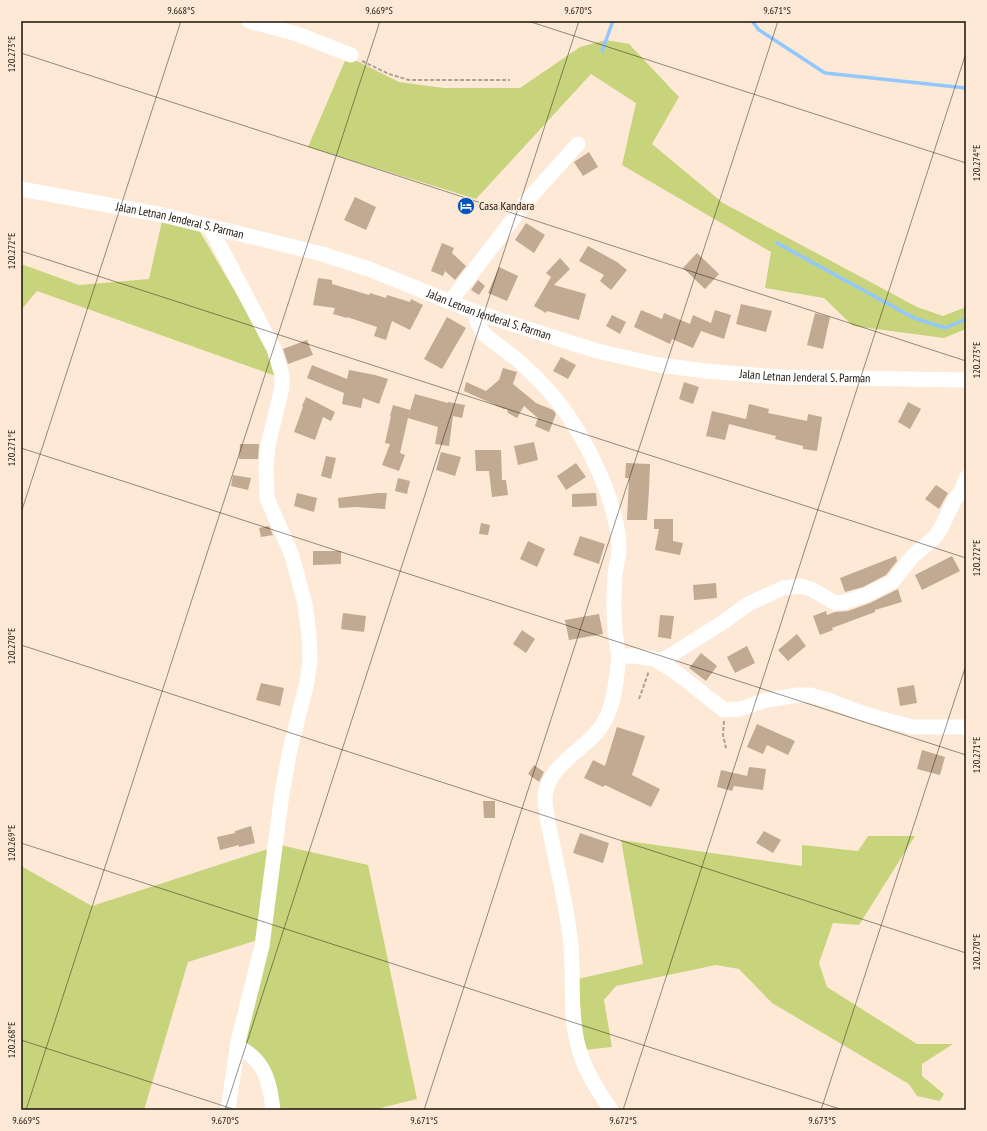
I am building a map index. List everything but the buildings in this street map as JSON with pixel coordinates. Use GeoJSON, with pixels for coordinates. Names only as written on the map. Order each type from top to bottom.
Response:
{"type":"FeatureCollection","features":[{"type":"Feature","properties":{"kind":"street"},"geometry":{"type":"LineString","coordinates":[[249,21],[297,34],[351,55]]}},
{"type":"Feature","properties":{"kind":"street"},"geometry":{"type":"LineString","coordinates":[[450,302],[525,203],[578,144]]}},
{"type":"Feature","properties":{"kind":"street","name":"Jalan Letnan Jenderal S. Parman"},"geometry":{"type":"LineString","coordinates":[[21,189],[138,210],[328,256],[369,269],[476,312],[597,351],[659,365],[706,371],[780,377],[966,380]]}},
{"type":"Feature","properties":{"kind":"street"},"geometry":{"type":"LineString","coordinates":[[210,227],[272,344],[282,375],[282,388],[268,445],[266,468],[267,498],[292,556],[305,604],[310,654],[307,682],[290,750],[282,793],[262,946],[238,1046],[228,1110]]}},
{"type":"Feature","properties":{"kind":"street"},"geometry":{"type":"LineString","coordinates":[[476,312],[479,329],[520,362],[548,391],[571,420],[585,444],[609,497],[616,522],[619,548],[614,599],[614,634],[619,656],[611,708],[601,727],[589,742],[560,767],[549,784],[545,795],[551,838],[567,917],[571,947],[574,1028],[586,1069],[596,1088],[611,1110]]}},
{"type":"Feature","properties":{"kind":"street"},"geometry":{"type":"LineString","coordinates":[[657,660],[718,626],[748,604],[783,588],[800,586],[811,589],[834,603],[846,602],[866,595],[892,582],[913,556],[935,537],[962,490],[966,478]]}},
{"type":"Feature","properties":{"kind":"street"},"geometry":{"type":"LineString","coordinates":[[619,656],[635,656],[657,660],[673,670],[724,710],[740,709],[767,700],[783,697],[810,695],[859,712],[913,727],[966,727]]}},
{"type":"Feature","properties":{"kind":"street"},"geometry":{"type":"LineString","coordinates":[[238,1046],[253,1057],[260,1066],[268,1082],[273,1110]]}},
{"type":"Feature","properties":{"kind":"path"},"geometry":{"type":"LineString","coordinates":[[351,55],[389,74],[409,80],[510,80]]}},
{"type":"Feature","properties":{"kind":"path"},"geometry":{"type":"LineString","coordinates":[[639,699],[657,660]]}},
{"type":"Feature","properties":{"kind":"path"},"geometry":{"type":"LineString","coordinates":[[724,710],[723,735],[726,748]]}},
{"type":"Feature","properties":{"kind":"green space"},"geometry":{"type":"Polygon","coordinates":[[[606,40],[629,44],[679,97],[652,144],[723,203],[917,307],[943,316],[966,307],[966,329],[944,338],[853,326],[824,298],[765,288],[771,252],[622,165],[636,103],[591,74],[476,199],[308,147],[347,56],[399,82],[444,88],[520,88],[580,47],[606,40]]]}},
{"type":"Feature","properties":{"kind":"green space"},"geometry":{"type":"Polygon","coordinates":[[[164,212],[193,220],[287,380],[37,291],[21,310],[21,264],[79,285],[149,279],[164,212]]]}},
{"type":"Feature","properties":{"kind":"green space"},"geometry":{"type":"Polygon","coordinates":[[[868,836],[915,836],[859,925],[833,923],[819,963],[827,987],[917,1044],[953,1044],[922,1064],[922,1076],[944,1094],[940,1101],[917,1096],[909,1084],[772,1003],[739,969],[716,965],[616,986],[604,1000],[612,1047],[584,1050],[578,979],[643,964],[621,840],[802,866],[802,845],[858,851],[868,836]]]}},
{"type":"Feature","properties":{"kind":"green space"},"geometry":{"type":"Polygon","coordinates":[[[280,845],[368,865],[417,1099],[372,1110],[274,1110],[272,1087],[239,1046],[267,937],[188,962],[144,1110],[21,1110],[21,866],[92,906],[280,845]]]}},
{"type":"Feature","properties":{"kind":"waterway"},"geometry":{"type":"LineString","coordinates":[[602,51],[613,21]]}},
{"type":"Feature","properties":{"kind":"waterway"},"geometry":{"type":"LineString","coordinates":[[752,21],[759,30],[825,73],[966,88]]}},
{"type":"Feature","properties":{"kind":"waterway"},"geometry":{"type":"LineString","coordinates":[[777,243],[914,318],[945,328],[966,319]]}},
{"type":"Feature","properties":{"kind":"place","name":"Casa Kandara"},"geometry":{"type":"Point","coordinates":[466,206]}}]}
